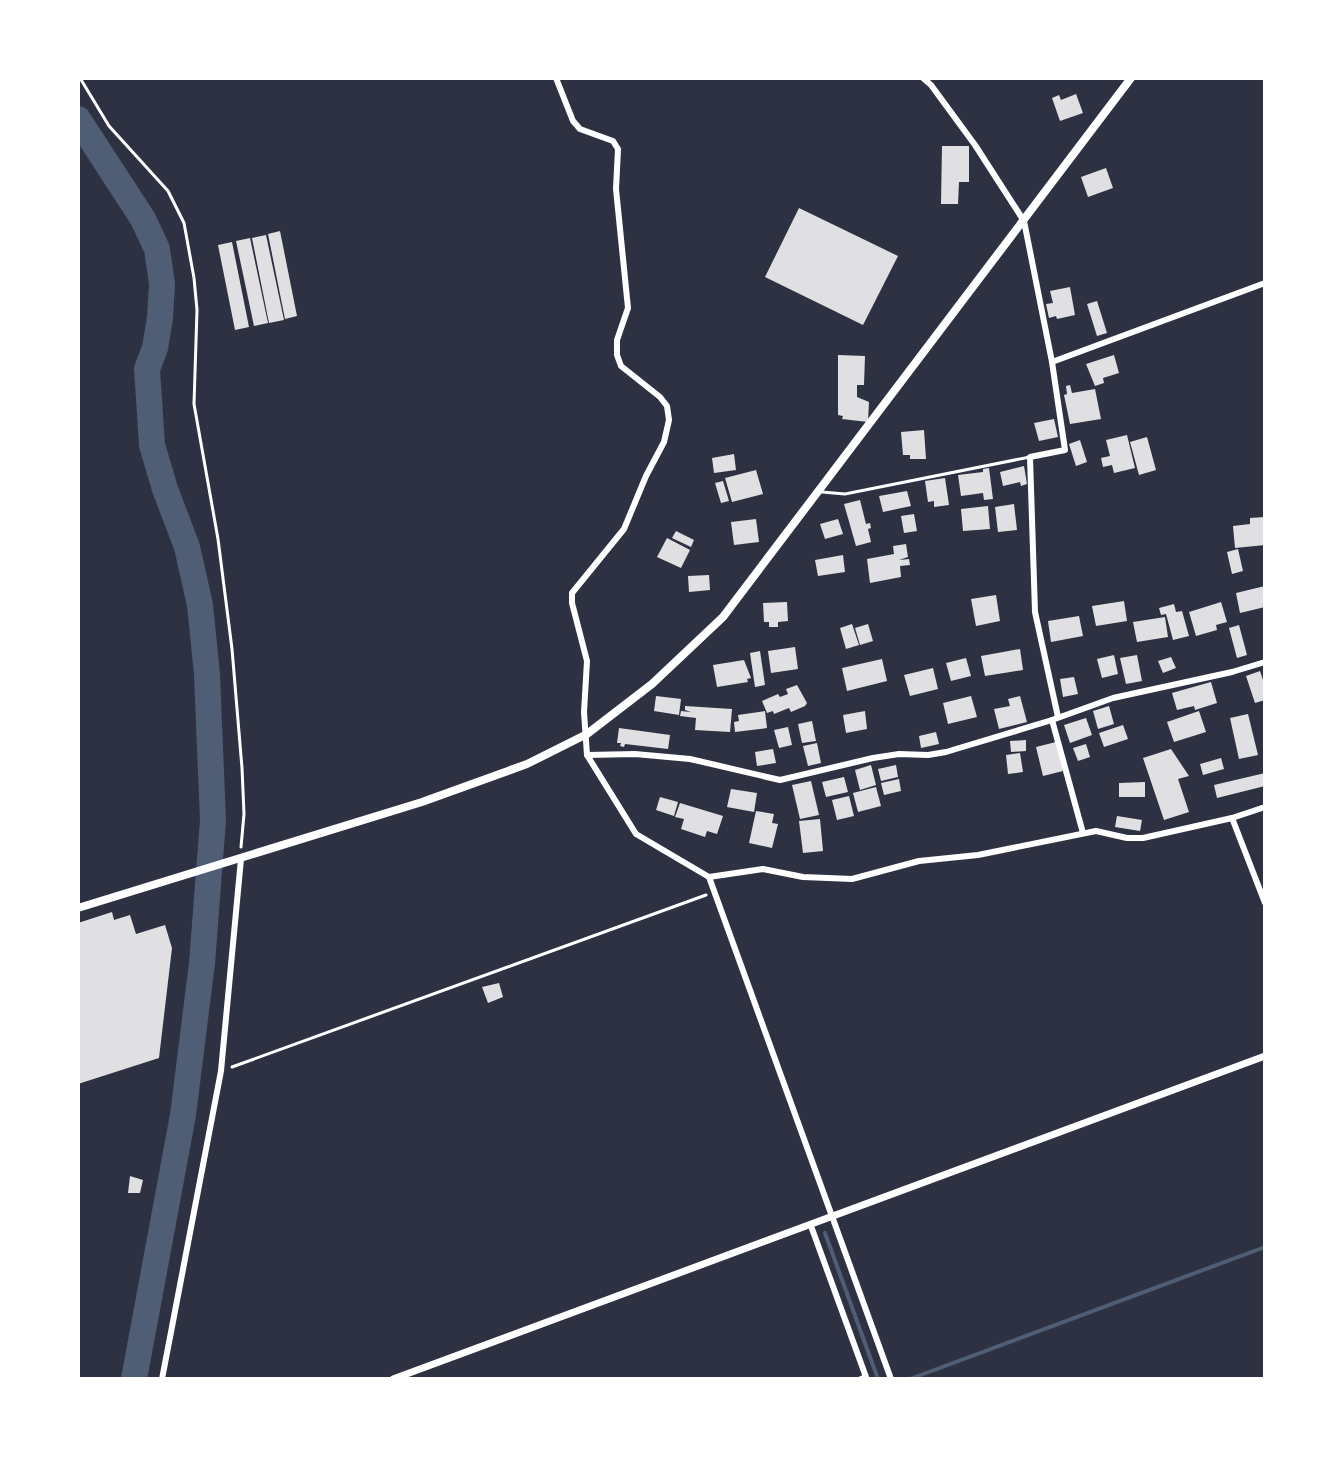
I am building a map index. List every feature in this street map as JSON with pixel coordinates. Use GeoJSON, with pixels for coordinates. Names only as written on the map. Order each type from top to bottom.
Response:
{"type":"FeatureCollection","features":[{"type":"Feature","properties":{"kind":"main road"},"geometry":{"type":"LineString","coordinates":[[78,908],[237,860],[527,764],[587,734],[652,684],[723,617],[1131,78]]}},
{"type":"Feature","properties":{"kind":"street"},"geometry":{"type":"LineString","coordinates":[[556,78],[573,121],[580,129],[613,141],[618,149],[616,189],[628,308],[617,340],[617,355],[621,366],[660,397],[667,406],[669,420],[664,442],[624,529],[572,593],[587,661],[584,712],[587,755],[636,834],[709,877],[763,869],[803,877],[852,879],[919,861],[978,855],[1096,831],[1143,838],[1232,818],[1265,807]]}},
{"type":"Feature","properties":{"kind":"street"},"geometry":{"type":"LineString","coordinates":[[923,78],[975,145],[1024,221],[1052,362],[1065,450],[1030,457],[1035,612],[1055,719],[1083,833]]}},
{"type":"Feature","properties":{"kind":"street"},"geometry":{"type":"LineString","coordinates":[[1052,362],[1265,283]]}},
{"type":"Feature","properties":{"kind":"street"},"geometry":{"type":"LineString","coordinates":[[587,755],[635,754],[690,759],[780,780],[873,758],[946,752],[1113,698],[1265,662]]}},
{"type":"Feature","properties":{"kind":"street"},"geometry":{"type":"LineString","coordinates":[[1232,818],[1265,903]]}},
{"type":"Feature","properties":{"kind":"street"},"geometry":{"type":"LineString","coordinates":[[162,1379],[221,1071],[237,860]]}},
{"type":"Feature","properties":{"kind":"street"},"geometry":{"type":"LineString","coordinates":[[709,877],[891,1378]]}},
{"type":"Feature","properties":{"kind":"street"},"geometry":{"type":"LineString","coordinates":[[393,1379],[1265,1056]]}},
{"type":"Feature","properties":{"kind":"street"},"geometry":{"type":"LineString","coordinates":[[811,1226],[866,1377],[861,1379]]}},
{"type":"Feature","properties":{"kind":"lane"},"geometry":{"type":"LineString","coordinates":[[818,492],[845,494],[1030,457]]}},
{"type":"Feature","properties":{"kind":"path"},"geometry":{"type":"LineString","coordinates":[[80,78],[109,126],[168,191],[184,223],[197,310],[194,404],[218,539],[232,649],[243,799],[237,860]]}},
{"type":"Feature","properties":{"kind":"path"},"geometry":{"type":"LineString","coordinates":[[221,1071],[712,892]]}},
{"type":"Feature","properties":{"kind":"building"},"geometry":{"type":"Polygon","coordinates":[[[1076,94],[1083,113],[1060,121],[1052,98],[1059,95],[1061,100],[1076,94]]]}},
{"type":"Feature","properties":{"kind":"building"},"geometry":{"type":"Polygon","coordinates":[[[942,146],[969,146],[969,182],[959,182],[958,204],[941,204],[942,146]]]}},
{"type":"Feature","properties":{"kind":"building"},"geometry":{"type":"Polygon","coordinates":[[[1106,168],[1113,188],[1088,197],[1081,177],[1106,168]]]}},
{"type":"Feature","properties":{"kind":"building"},"geometry":{"type":"Polygon","coordinates":[[[799,208],[898,256],[863,325],[765,277],[799,208]]]}},
{"type":"Feature","properties":{"kind":"building"},"geometry":{"type":"Polygon","coordinates":[[[280,231],[297,316],[285,319],[268,234],[280,231]]]}},
{"type":"Feature","properties":{"kind":"building"},"geometry":{"type":"Polygon","coordinates":[[[266,235],[284,320],[269,323],[252,238],[266,235]]]}},
{"type":"Feature","properties":{"kind":"building"},"geometry":{"type":"Polygon","coordinates":[[[250,238],[268,323],[254,326],[236,241],[250,238]]]}},
{"type":"Feature","properties":{"kind":"building"},"geometry":{"type":"Polygon","coordinates":[[[232,242],[249,327],[235,330],[218,245],[232,242]]]}},
{"type":"Feature","properties":{"kind":"building"},"geometry":{"type":"Polygon","coordinates":[[[1070,287],[1075,315],[1049,318],[1046,304],[1053,303],[1050,291],[1070,287]]]}},
{"type":"Feature","properties":{"kind":"building"},"geometry":{"type":"Polygon","coordinates":[[[1097,301],[1107,333],[1097,336],[1087,304],[1097,301]]]}},
{"type":"Feature","properties":{"kind":"building"},"geometry":{"type":"Polygon","coordinates":[[[838,355],[865,356],[864,385],[857,385],[857,397],[869,402],[868,422],[842,419],[843,416],[838,415],[838,355]]]}},
{"type":"Feature","properties":{"kind":"building"},"geometry":{"type":"Polygon","coordinates":[[[1114,355],[1119,373],[1103,378],[1104,383],[1095,386],[1086,364],[1114,355]]]}},
{"type":"Feature","properties":{"kind":"building"},"geometry":{"type":"Polygon","coordinates":[[[1070,385],[1072,393],[1095,389],[1101,419],[1070,424],[1064,395],[1067,394],[1066,386],[1070,385]]]}},
{"type":"Feature","properties":{"kind":"building"},"geometry":{"type":"Polygon","coordinates":[[[1054,419],[1058,437],[1039,441],[1034,423],[1054,419]]]}},
{"type":"Feature","properties":{"kind":"building"},"geometry":{"type":"Polygon","coordinates":[[[924,430],[926,459],[910,459],[910,455],[903,455],[901,432],[924,430]]]}},
{"type":"Feature","properties":{"kind":"building"},"geometry":{"type":"Polygon","coordinates":[[[1127,435],[1135,468],[1114,473],[1112,465],[1103,467],[1101,458],[1110,456],[1106,440],[1127,435]]]}},
{"type":"Feature","properties":{"kind":"building"},"geometry":{"type":"Polygon","coordinates":[[[1147,437],[1156,470],[1139,475],[1130,442],[1147,437]]]}},
{"type":"Feature","properties":{"kind":"building"},"geometry":{"type":"Polygon","coordinates":[[[1080,440],[1087,462],[1076,466],[1069,444],[1080,440]]]}},
{"type":"Feature","properties":{"kind":"building"},"geometry":{"type":"Polygon","coordinates":[[[734,454],[736,470],[714,473],[712,458],[734,454]]]}},
{"type":"Feature","properties":{"kind":"building"},"geometry":{"type":"Polygon","coordinates":[[[1024,466],[1027,484],[1021,486],[1020,482],[1003,486],[1000,472],[1024,466]]]}},
{"type":"Feature","properties":{"kind":"building"},"geometry":{"type":"Polygon","coordinates":[[[989,468],[993,499],[984,500],[983,493],[961,496],[958,475],[983,472],[983,469],[989,468]]]}},
{"type":"Feature","properties":{"kind":"building"},"geometry":{"type":"Polygon","coordinates":[[[756,470],[763,494],[732,502],[725,478],[756,470]]]}},
{"type":"Feature","properties":{"kind":"building"},"geometry":{"type":"Polygon","coordinates":[[[945,478],[949,505],[934,507],[934,501],[928,502],[925,481],[945,478]]]}},
{"type":"Feature","properties":{"kind":"building"},"geometry":{"type":"Polygon","coordinates":[[[723,481],[729,501],[721,503],[715,483],[723,481]]]}},
{"type":"Feature","properties":{"kind":"building"},"geometry":{"type":"Polygon","coordinates":[[[907,491],[911,506],[883,512],[879,496],[907,491]]]}},
{"type":"Feature","properties":{"kind":"building"},"geometry":{"type":"Polygon","coordinates":[[[860,500],[866,524],[870,523],[871,542],[856,546],[844,504],[860,500]]]}},
{"type":"Feature","properties":{"kind":"building"},"geometry":{"type":"Polygon","coordinates":[[[1014,504],[1017,530],[998,532],[995,507],[1014,504]]]}},
{"type":"Feature","properties":{"kind":"building"},"geometry":{"type":"Polygon","coordinates":[[[988,506],[990,529],[963,531],[961,509],[988,506]]]}},
{"type":"Feature","properties":{"kind":"building"},"geometry":{"type":"Polygon","coordinates":[[[914,514],[917,531],[904,533],[901,516],[914,514]]]}},
{"type":"Feature","properties":{"kind":"building"},"geometry":{"type":"Polygon","coordinates":[[[1264,517],[1265,545],[1235,548],[1233,526],[1250,524],[1250,518],[1264,517]]]}},
{"type":"Feature","properties":{"kind":"building"},"geometry":{"type":"Polygon","coordinates":[[[756,519],[759,542],[734,545],[731,522],[756,519]]]}},
{"type":"Feature","properties":{"kind":"building"},"geometry":{"type":"Polygon","coordinates":[[[838,519],[843,534],[825,539],[820,524],[838,519]]]}},
{"type":"Feature","properties":{"kind":"building"},"geometry":{"type":"Polygon","coordinates":[[[676,531],[694,540],[691,547],[672,538],[676,531]]]}},
{"type":"Feature","properties":{"kind":"building"},"geometry":{"type":"Polygon","coordinates":[[[667,538],[690,550],[681,568],[657,557],[667,538]]]}},
{"type":"Feature","properties":{"kind":"building"},"geometry":{"type":"Polygon","coordinates":[[[906,544],[908,557],[899,560],[909,559],[910,565],[900,566],[901,577],[870,583],[867,559],[894,554],[893,546],[906,544]]]}},
{"type":"Feature","properties":{"kind":"building"},"geometry":{"type":"Polygon","coordinates":[[[1238,549],[1243,571],[1232,574],[1227,552],[1238,549]]]}},
{"type":"Feature","properties":{"kind":"building"},"geometry":{"type":"Polygon","coordinates":[[[843,555],[845,572],[818,576],[815,560],[843,555]]]}},
{"type":"Feature","properties":{"kind":"building"},"geometry":{"type":"Polygon","coordinates":[[[709,575],[710,590],[689,592],[688,576],[709,575]]]}},
{"type":"Feature","properties":{"kind":"building"},"geometry":{"type":"Polygon","coordinates":[[[1265,586],[1265,607],[1240,613],[1236,593],[1265,586]]]}},
{"type":"Feature","properties":{"kind":"building"},"geometry":{"type":"Polygon","coordinates":[[[996,595],[1000,621],[976,626],[971,599],[996,595]]]}},
{"type":"Feature","properties":{"kind":"building"},"geometry":{"type":"Polygon","coordinates":[[[1124,601],[1127,621],[1096,626],[1092,606],[1124,601]]]}},
{"type":"Feature","properties":{"kind":"building"},"geometry":{"type":"Polygon","coordinates":[[[787,602],[788,621],[778,622],[778,627],[769,627],[769,622],[764,622],[763,603],[787,602]]]}},
{"type":"Feature","properties":{"kind":"building"},"geometry":{"type":"Polygon","coordinates":[[[1221,602],[1227,622],[1216,625],[1217,630],[1196,636],[1189,612],[1221,602]]]}},
{"type":"Feature","properties":{"kind":"building"},"geometry":{"type":"Polygon","coordinates":[[[1174,604],[1176,612],[1182,611],[1189,636],[1173,640],[1166,614],[1161,615],[1159,608],[1174,604]]]}},
{"type":"Feature","properties":{"kind":"building"},"geometry":{"type":"Polygon","coordinates":[[[1079,616],[1083,636],[1051,642],[1048,621],[1079,616]]]}},
{"type":"Feature","properties":{"kind":"building"},"geometry":{"type":"Polygon","coordinates":[[[1165,617],[1168,637],[1137,642],[1133,622],[1165,617]]]}},
{"type":"Feature","properties":{"kind":"building"},"geometry":{"type":"Polygon","coordinates":[[[852,624],[859,645],[846,649],[840,628],[852,624]]]}},
{"type":"Feature","properties":{"kind":"building"},"geometry":{"type":"Polygon","coordinates":[[[868,624],[873,641],[860,645],[855,628],[868,624]]]}},
{"type":"Feature","properties":{"kind":"building"},"geometry":{"type":"Polygon","coordinates":[[[1239,625],[1247,655],[1237,658],[1229,628],[1239,625]]]}},
{"type":"Feature","properties":{"kind":"building"},"geometry":{"type":"Polygon","coordinates":[[[795,647],[798,669],[771,673],[768,651],[795,647]]]}},
{"type":"Feature","properties":{"kind":"building"},"geometry":{"type":"Polygon","coordinates":[[[1020,649],[1023,670],[985,676],[981,656],[1020,649]]]}},
{"type":"Feature","properties":{"kind":"building"},"geometry":{"type":"Polygon","coordinates":[[[760,651],[765,685],[755,687],[750,653],[760,651]]]}},
{"type":"Feature","properties":{"kind":"building"},"geometry":{"type":"Polygon","coordinates":[[[1114,655],[1118,674],[1102,678],[1097,659],[1114,655]]]}},
{"type":"Feature","properties":{"kind":"building"},"geometry":{"type":"Polygon","coordinates":[[[1137,655],[1142,681],[1126,684],[1120,658],[1137,655]]]}},
{"type":"Feature","properties":{"kind":"building"},"geometry":{"type":"Polygon","coordinates":[[[1171,657],[1176,668],[1163,673],[1158,661],[1171,657]]]}},
{"type":"Feature","properties":{"kind":"building"},"geometry":{"type":"Polygon","coordinates":[[[966,658],[971,676],[951,681],[946,663],[966,658]]]}},
{"type":"Feature","properties":{"kind":"building"},"geometry":{"type":"Polygon","coordinates":[[[882,659],[887,681],[847,691],[842,668],[882,659]]]}},
{"type":"Feature","properties":{"kind":"building"},"geometry":{"type":"Polygon","coordinates":[[[744,660],[751,678],[747,679],[748,682],[717,687],[713,665],[744,660]]]}},
{"type":"Feature","properties":{"kind":"building"},"geometry":{"type":"Polygon","coordinates":[[[933,668],[938,689],[910,696],[904,675],[933,668]]]}},
{"type":"Feature","properties":{"kind":"building"},"geometry":{"type":"Polygon","coordinates":[[[1260,671],[1265,700],[1255,703],[1246,676],[1260,671]]]}},
{"type":"Feature","properties":{"kind":"building"},"geometry":{"type":"Polygon","coordinates":[[[1074,677],[1078,694],[1063,697],[1060,679],[1074,677]]]}},
{"type":"Feature","properties":{"kind":"building"},"geometry":{"type":"Polygon","coordinates":[[[1211,682],[1217,703],[1195,710],[1194,706],[1177,710],[1172,693],[1211,682]]]}},
{"type":"Feature","properties":{"kind":"building"},"geometry":{"type":"Polygon","coordinates":[[[797,685],[807,703],[805,706],[791,712],[789,708],[774,714],[773,711],[767,713],[762,701],[778,694],[780,697],[788,694],[786,689],[797,685]]]}},
{"type":"Feature","properties":{"kind":"building"},"geometry":{"type":"Polygon","coordinates":[[[656,696],[681,699],[679,715],[654,711],[656,696]]]}},
{"type":"Feature","properties":{"kind":"building"},"geometry":{"type":"Polygon","coordinates":[[[971,696],[977,717],[948,724],[943,703],[971,696]]]}},
{"type":"Feature","properties":{"kind":"building"},"geometry":{"type":"Polygon","coordinates":[[[1020,696],[1027,722],[999,729],[994,709],[1010,706],[1008,699],[1020,696]]]}},
{"type":"Feature","properties":{"kind":"building"},"geometry":{"type":"Polygon","coordinates":[[[685,706],[732,709],[730,732],[695,730],[696,718],[680,716],[681,711],[691,712],[685,710],[685,706]]]}},
{"type":"Feature","properties":{"kind":"building"},"geometry":{"type":"Polygon","coordinates":[[[1109,706],[1114,724],[1098,729],[1093,711],[1109,706]]]}},
{"type":"Feature","properties":{"kind":"building"},"geometry":{"type":"Polygon","coordinates":[[[765,711],[767,728],[735,732],[734,722],[739,721],[738,715],[765,711]]]}},
{"type":"Feature","properties":{"kind":"building"},"geometry":{"type":"Polygon","coordinates":[[[865,711],[867,729],[846,733],[843,715],[865,711]]]}},
{"type":"Feature","properties":{"kind":"building"},"geometry":{"type":"Polygon","coordinates":[[[1199,711],[1206,732],[1174,742],[1167,722],[1199,711]]]}},
{"type":"Feature","properties":{"kind":"building"},"geometry":{"type":"Polygon","coordinates":[[[1248,714],[1258,755],[1239,759],[1230,718],[1248,714]]]}},
{"type":"Feature","properties":{"kind":"building"},"geometry":{"type":"Polygon","coordinates":[[[1086,718],[1092,735],[1070,743],[1064,725],[1086,718]]]}},
{"type":"Feature","properties":{"kind":"building"},"geometry":{"type":"Polygon","coordinates":[[[812,721],[816,741],[802,743],[798,724],[812,721]]]}},
{"type":"Feature","properties":{"kind":"building"},"geometry":{"type":"Polygon","coordinates":[[[1123,725],[1128,739],[1104,747],[1099,733],[1123,725]]]}},
{"type":"Feature","properties":{"kind":"building"},"geometry":{"type":"Polygon","coordinates":[[[788,727],[792,745],[779,748],[774,730],[788,727]]]}},
{"type":"Feature","properties":{"kind":"building"},"geometry":{"type":"Polygon","coordinates":[[[619,728],[670,735],[668,749],[620,746],[621,743],[617,743],[619,728]]]}},
{"type":"Feature","properties":{"kind":"building"},"geometry":{"type":"Polygon","coordinates":[[[936,732],[939,744],[921,748],[919,736],[936,732]]]}},
{"type":"Feature","properties":{"kind":"building"},"geometry":{"type":"Polygon","coordinates":[[[1026,740],[1026,751],[1011,752],[1010,741],[1026,740]]]}},
{"type":"Feature","properties":{"kind":"building"},"geometry":{"type":"Polygon","coordinates":[[[1056,742],[1063,771],[1043,776],[1036,747],[1056,742]]]}},
{"type":"Feature","properties":{"kind":"building"},"geometry":{"type":"Polygon","coordinates":[[[817,743],[821,763],[808,766],[803,746],[817,743]]]}},
{"type":"Feature","properties":{"kind":"building"},"geometry":{"type":"Polygon","coordinates":[[[1086,744],[1090,757],[1078,761],[1073,748],[1086,744]]]}},
{"type":"Feature","properties":{"kind":"building"},"geometry":{"type":"Polygon","coordinates":[[[773,749],[776,763],[757,766],[755,752],[773,749]]]}},
{"type":"Feature","properties":{"kind":"building"},"geometry":{"type":"Polygon","coordinates":[[[1171,749],[1189,776],[1178,779],[1189,812],[1164,820],[1143,758],[1171,749]]]}},
{"type":"Feature","properties":{"kind":"building"},"geometry":{"type":"Polygon","coordinates":[[[1020,753],[1023,772],[1008,774],[1006,755],[1020,753]]]}},
{"type":"Feature","properties":{"kind":"building"},"geometry":{"type":"Polygon","coordinates":[[[1221,758],[1224,769],[1203,775],[1200,764],[1221,758]]]}},
{"type":"Feature","properties":{"kind":"building"},"geometry":{"type":"Polygon","coordinates":[[[871,765],[876,785],[860,790],[855,770],[871,765]]]}},
{"type":"Feature","properties":{"kind":"building"},"geometry":{"type":"Polygon","coordinates":[[[896,765],[898,777],[881,781],[878,769],[896,765]]]}},
{"type":"Feature","properties":{"kind":"building"},"geometry":{"type":"Polygon","coordinates":[[[1265,773],[1265,786],[1217,798],[1214,785],[1265,773]]]}},
{"type":"Feature","properties":{"kind":"building"},"geometry":{"type":"Polygon","coordinates":[[[844,777],[848,792],[826,797],[822,782],[844,777]]]}},
{"type":"Feature","properties":{"kind":"building"},"geometry":{"type":"Polygon","coordinates":[[[899,779],[901,791],[884,795],[881,783],[899,779]]]}},
{"type":"Feature","properties":{"kind":"building"},"geometry":{"type":"Polygon","coordinates":[[[811,781],[819,815],[800,819],[792,785],[811,781]]]}},
{"type":"Feature","properties":{"kind":"building"},"geometry":{"type":"Polygon","coordinates":[[[1145,782],[1145,797],[1119,797],[1119,783],[1145,782]]]}},
{"type":"Feature","properties":{"kind":"building"},"geometry":{"type":"Polygon","coordinates":[[[876,787],[881,806],[858,812],[853,793],[876,787]]]}},
{"type":"Feature","properties":{"kind":"building"},"geometry":{"type":"Polygon","coordinates":[[[731,789],[757,793],[754,812],[727,807],[731,789]]]}},
{"type":"Feature","properties":{"kind":"building"},"geometry":{"type":"Polygon","coordinates":[[[849,796],[854,816],[837,820],[832,800],[849,796]]]}},
{"type":"Feature","properties":{"kind":"building"},"geometry":{"type":"Polygon","coordinates":[[[660,797],[678,802],[674,816],[656,810],[660,797]]]}},
{"type":"Feature","properties":{"kind":"building"},"geometry":{"type":"Polygon","coordinates":[[[680,803],[723,816],[717,834],[707,831],[705,837],[681,829],[684,819],[675,817],[680,803]]]}},
{"type":"Feature","properties":{"kind":"building"},"geometry":{"type":"Polygon","coordinates":[[[756,811],[774,814],[772,823],[778,824],[772,848],[749,843],[756,811]]]}},
{"type":"Feature","properties":{"kind":"building"},"geometry":{"type":"Polygon","coordinates":[[[1117,816],[1142,820],[1140,831],[1115,827],[1117,816]]]}},
{"type":"Feature","properties":{"kind":"building"},"geometry":{"type":"Polygon","coordinates":[[[820,819],[823,851],[803,853],[799,821],[820,819]]]}},
{"type":"Feature","properties":{"kind":"building"},"geometry":{"type":"Polygon","coordinates":[[[112,912],[114,920],[130,915],[136,934],[165,925],[172,948],[159,1058],[78,1084],[78,923],[112,912]]]}},
{"type":"Feature","properties":{"kind":"building"},"geometry":{"type":"Polygon","coordinates":[[[499,983],[503,997],[488,1003],[482,987],[499,983]]]}},
{"type":"Feature","properties":{"kind":"building"},"geometry":{"type":"Polygon","coordinates":[[[130,1176],[143,1180],[140,1193],[128,1193],[130,1176]]]}},
{"type":"Feature","properties":{"kind":"waterway"},"geometry":{"type":"LineString","coordinates":[[78,119],[143,219],[157,249],[162,284],[160,318],[155,348],[147,369],[152,445],[187,547],[200,605],[207,674],[213,820],[202,963],[183,1115],[134,1379]]}},
{"type":"Feature","properties":{"kind":"waterway"},"geometry":{"type":"LineString","coordinates":[[825,1233],[878,1379]]}},
{"type":"Feature","properties":{"kind":"waterway"},"geometry":{"type":"LineString","coordinates":[[910,1379],[1265,1247]]}}]}
